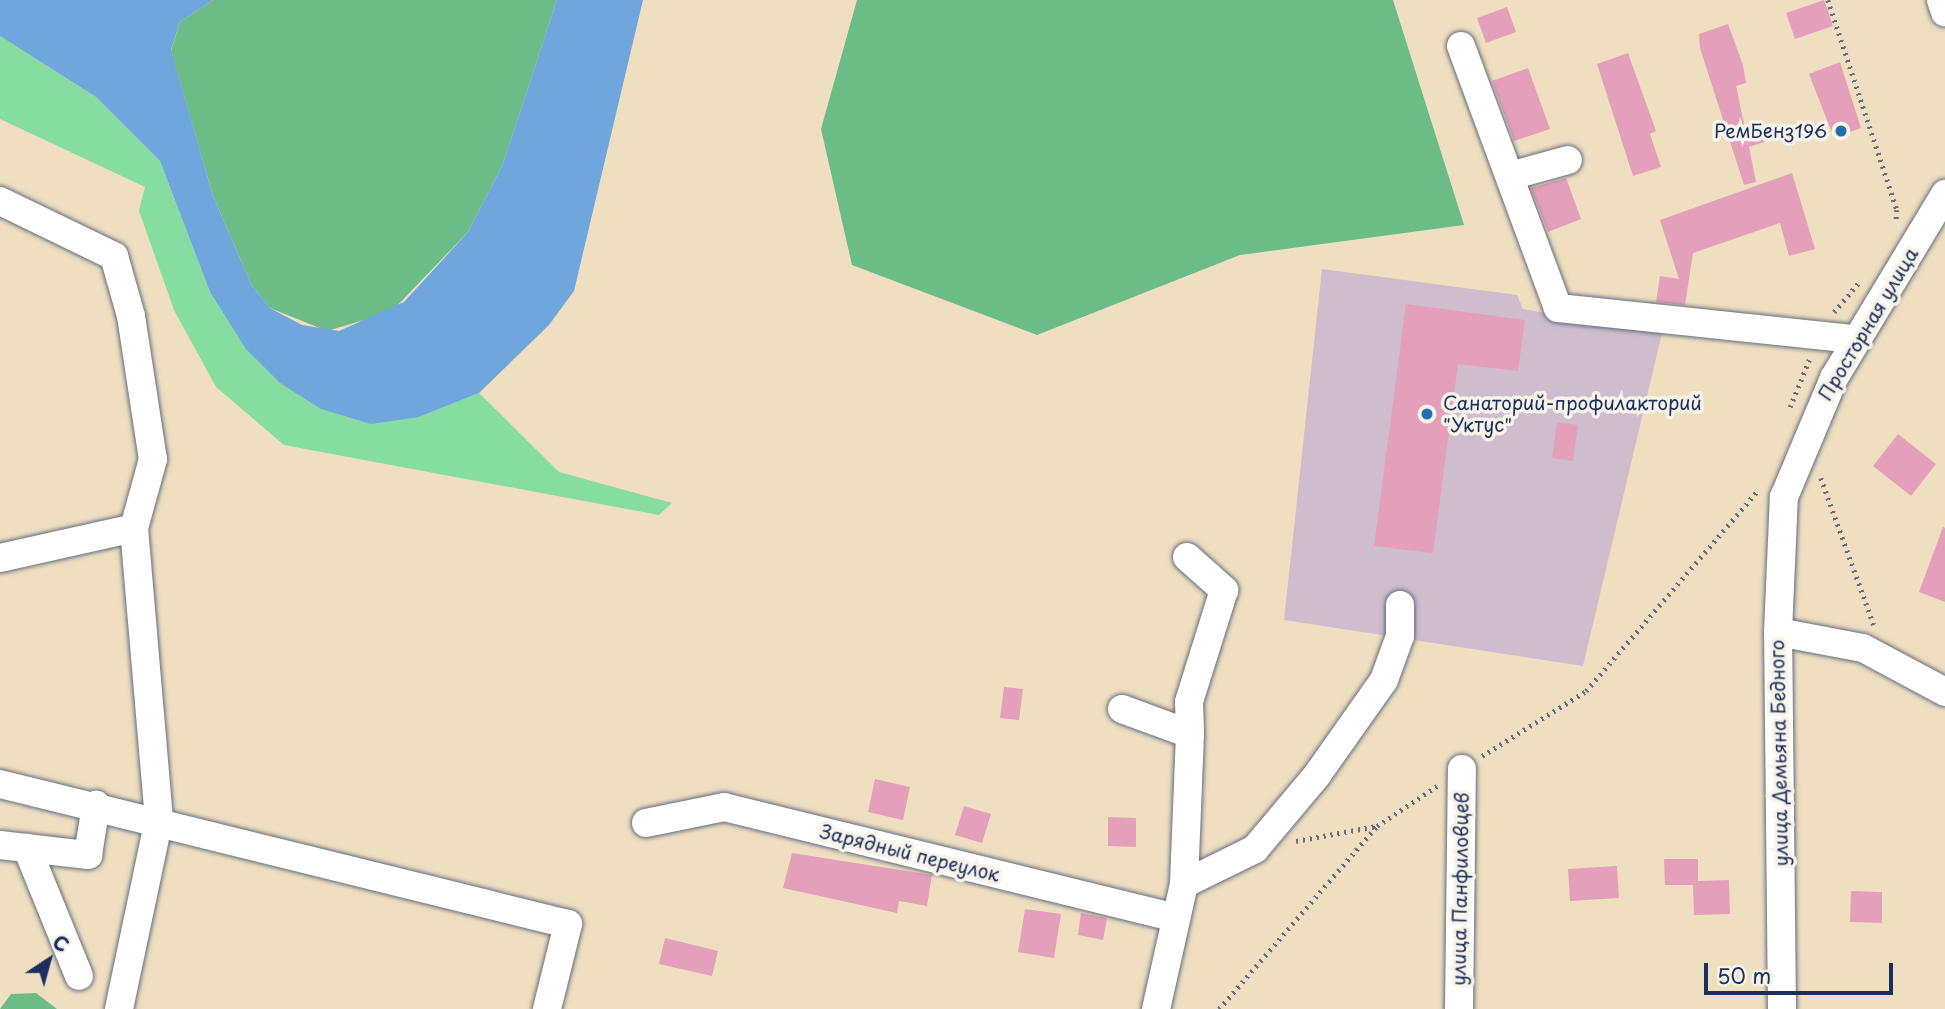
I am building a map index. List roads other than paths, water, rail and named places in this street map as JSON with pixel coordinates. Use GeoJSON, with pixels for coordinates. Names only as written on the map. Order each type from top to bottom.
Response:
{"type":"FeatureCollection","features":[{"type":"Feature","properties":{"kind":"street"},"geometry":{"type":"LineString","coordinates":[[1941,0],[1945,12]]}},
{"type":"Feature","properties":{"kind":"street"},"geometry":{"type":"LineString","coordinates":[[1461,46],[1558,308],[1816,346],[1854,339]]}},
{"type":"Feature","properties":{"kind":"street"},"geometry":{"type":"LineString","coordinates":[[1510,176],[1569,160]]}},
{"type":"Feature","properties":{"kind":"street","name":"Просторная улица"},"geometry":{"type":"LineString","coordinates":[[1784,497],[1833,378],[1854,339],[1945,194]]}},
{"type":"Feature","properties":{"kind":"street"},"geometry":{"type":"LineString","coordinates":[[0,201],[114,256],[131,316],[153,459],[134,528],[159,819],[119,1009]]}},
{"type":"Feature","properties":{"kind":"street","name":"улица Демьяна Бедного"},"geometry":{"type":"LineString","coordinates":[[1782,1009],[1777,632],[1784,497]]}},
{"type":"Feature","properties":{"kind":"street"},"geometry":{"type":"LineString","coordinates":[[0,558],[134,528]]}},
{"type":"Feature","properties":{"kind":"street"},"geometry":{"type":"LineString","coordinates":[[1156,1009],[1173,917],[1184,884],[1189,702],[1213,594],[1188,557]]}},
{"type":"Feature","properties":{"kind":"street"},"geometry":{"type":"LineString","coordinates":[[1184,884],[1255,849],[1384,680],[1400,636],[1400,605]]}},
{"type":"Feature","properties":{"kind":"street"},"geometry":{"type":"LineString","coordinates":[[1777,632],[1863,648],[1945,692]]}},
{"type":"Feature","properties":{"kind":"street"},"geometry":{"type":"LineString","coordinates":[[1122,709],[1189,734]]}},
{"type":"Feature","properties":{"kind":"street","name":"улица Панфиловцев"},"geometry":{"type":"LineString","coordinates":[[1458,1009],[1462,769]]}},
{"type":"Feature","properties":{"kind":"street"},"geometry":{"type":"LineString","coordinates":[[0,784],[159,819],[568,924],[547,1009]]}},
{"type":"Feature","properties":{"kind":"street"},"geometry":{"type":"LineString","coordinates":[[14,847],[88,855],[96,805]]}},
{"type":"Feature","properties":{"kind":"street","name":"Зарядный переулок"},"geometry":{"type":"LineString","coordinates":[[646,823],[724,807],[1173,917]]}},
{"type":"Feature","properties":{"kind":"street"},"geometry":{"type":"LineString","coordinates":[[14,847],[79,976]]}},
{"type":"Feature","properties":{"kind":"water"},"geometry":{"type":"Polygon","coordinates":[[[0,0],[213,0],[180,22],[171,50],[213,196],[252,286],[270,308],[302,325],[339,331],[404,302],[468,232],[502,166],[557,0],[643,0],[574,291],[549,325],[479,393],[419,417],[371,424],[321,409],[280,383],[245,348],[210,292],[160,161],[96,97],[0,36],[0,0]]]}},
{"type":"Feature","properties":{"kind":"place","name":"РемБенз196"},"geometry":{"type":"Point","coordinates":[1841,131]}},
{"type":"Feature","properties":{"kind":"place","name":"Санаторий-профилакторий \"Уктус\""},"geometry":{"type":"Point","coordinates":[1427,414]}}]}
